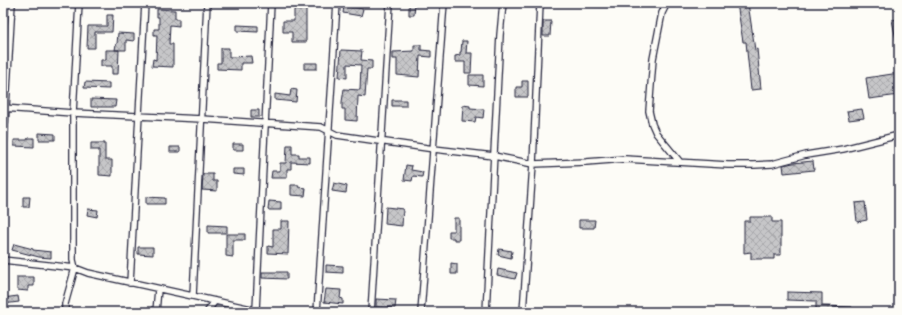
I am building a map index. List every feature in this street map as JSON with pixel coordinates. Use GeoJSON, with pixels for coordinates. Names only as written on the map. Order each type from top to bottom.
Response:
{"type":"FeatureCollection","features":[{"type":"Feature","properties":{"kind":"street"},"geometry":{"type":"LineString","coordinates":[[3,161],[4,108],[12,3]]}},
{"type":"Feature","properties":{"kind":"street"},"geometry":{"type":"LineString","coordinates":[[65,312],[65,304],[75,268],[73,260],[73,114],[79,3]]}},
{"type":"Feature","properties":{"kind":"street"},"geometry":{"type":"LineString","coordinates":[[130,283],[145,3]]}},
{"type":"Feature","properties":{"kind":"street"},"geometry":{"type":"LineString","coordinates":[[193,296],[207,3]]}},
{"type":"Feature","properties":{"kind":"street"},"geometry":{"type":"LineString","coordinates":[[256,310],[271,3]]}},
{"type":"Feature","properties":{"kind":"street"},"geometry":{"type":"LineString","coordinates":[[317,312],[337,3]]}},
{"type":"Feature","properties":{"kind":"street"},"geometry":{"type":"LineString","coordinates":[[371,312],[390,3]]}},
{"type":"Feature","properties":{"kind":"street"},"geometry":{"type":"LineString","coordinates":[[421,312],[444,3]]}},
{"type":"Feature","properties":{"kind":"street"},"geometry":{"type":"LineString","coordinates":[[486,312],[500,35],[503,3]]}},
{"type":"Feature","properties":{"kind":"street"},"geometry":{"type":"LineString","coordinates":[[523,312],[533,164],[540,3]]}},
{"type":"Feature","properties":{"kind":"street"},"geometry":{"type":"LineString","coordinates":[[592,3],[634,3]]}},
{"type":"Feature","properties":{"kind":"street"},"geometry":{"type":"LineString","coordinates":[[667,3],[662,13],[653,59],[649,111],[656,133],[680,162]]}},
{"type":"Feature","properties":{"kind":"street"},"geometry":{"type":"LineString","coordinates":[[4,108],[73,114],[202,119],[321,127],[337,135],[494,156],[533,164],[625,159],[728,165],[772,164],[806,155],[899,135]]}},
{"type":"Feature","properties":{"kind":"street"},"geometry":{"type":"LineString","coordinates":[[3,260],[75,268],[88,273],[130,283],[265,312]]}},
{"type":"Feature","properties":{"kind":"street"},"geometry":{"type":"LineString","coordinates":[[156,312],[158,289]]}},
{"type":"Feature","properties":{"kind":"street"},"geometry":{"type":"LineString","coordinates":[[207,312],[215,301]]}},
{"type":"Feature","properties":{"kind":"building"},"geometry":{"type":"Polygon","coordinates":[[[301,3],[306,3],[306,42],[292,42],[292,32],[283,32],[283,21],[294,21],[294,10],[301,10],[301,3]]]}},
{"type":"Feature","properties":{"kind":"building"},"geometry":{"type":"Polygon","coordinates":[[[409,3],[415,3],[414,15],[409,15],[409,3]]]}},
{"type":"Feature","properties":{"kind":"building"},"geometry":{"type":"Polygon","coordinates":[[[737,3],[748,3],[755,50],[757,49],[761,89],[751,90],[746,42],[743,42],[737,3]]]}},
{"type":"Feature","properties":{"kind":"building"},"geometry":{"type":"Polygon","coordinates":[[[344,6],[363,9],[361,16],[343,13],[344,6]]]}},
{"type":"Feature","properties":{"kind":"building"},"geometry":{"type":"Polygon","coordinates":[[[157,9],[175,10],[175,19],[179,19],[179,26],[170,25],[169,44],[173,44],[173,67],[152,66],[153,59],[156,60],[157,35],[154,35],[154,29],[159,29],[157,9]]]}},
{"type":"Feature","properties":{"kind":"building"},"geometry":{"type":"Polygon","coordinates":[[[107,15],[113,15],[112,32],[95,32],[95,48],[87,48],[88,26],[107,26],[107,15]]]}},
{"type":"Feature","properties":{"kind":"building"},"geometry":{"type":"Polygon","coordinates":[[[899,19],[899,40],[896,40],[892,20],[899,19]]]}},
{"type":"Feature","properties":{"kind":"building"},"geometry":{"type":"Polygon","coordinates":[[[543,21],[551,21],[550,36],[543,36],[543,21]]]}},
{"type":"Feature","properties":{"kind":"building"},"geometry":{"type":"Polygon","coordinates":[[[237,25],[258,26],[258,32],[237,31],[237,25]]]}},
{"type":"Feature","properties":{"kind":"building"},"geometry":{"type":"Polygon","coordinates":[[[118,33],[134,34],[134,41],[126,40],[126,50],[115,50],[118,33]]]}},
{"type":"Feature","properties":{"kind":"building"},"geometry":{"type":"Polygon","coordinates":[[[462,41],[467,41],[466,53],[472,53],[471,73],[465,73],[465,62],[455,62],[455,56],[460,55],[461,52],[462,41]]]}},
{"type":"Feature","properties":{"kind":"building"},"geometry":{"type":"Polygon","coordinates":[[[414,45],[421,45],[421,50],[431,51],[431,57],[420,56],[419,77],[397,75],[397,59],[393,59],[393,52],[414,51],[414,45]]]}},
{"type":"Feature","properties":{"kind":"building"},"geometry":{"type":"Polygon","coordinates":[[[221,48],[229,48],[229,57],[251,56],[252,63],[241,63],[241,70],[217,69],[217,63],[221,63],[221,48]]]}},
{"type":"Feature","properties":{"kind":"building"},"geometry":{"type":"Polygon","coordinates":[[[106,50],[119,50],[118,74],[112,74],[112,66],[101,66],[101,60],[106,60],[106,50]]]}},
{"type":"Feature","properties":{"kind":"building"},"geometry":{"type":"Polygon","coordinates":[[[341,50],[362,51],[361,60],[372,61],[372,69],[367,69],[365,97],[358,96],[357,121],[345,120],[345,109],[342,109],[342,102],[344,89],[360,90],[361,65],[347,64],[347,78],[339,77],[341,50]]]}},
{"type":"Feature","properties":{"kind":"building"},"geometry":{"type":"Polygon","coordinates":[[[304,63],[317,63],[317,69],[304,69],[304,63]]]}},
{"type":"Feature","properties":{"kind":"building"},"geometry":{"type":"Polygon","coordinates":[[[899,73],[899,95],[869,99],[866,78],[899,73]]]}},
{"type":"Feature","properties":{"kind":"building"},"geometry":{"type":"Polygon","coordinates":[[[469,75],[483,75],[483,86],[469,85],[469,75]]]}},
{"type":"Feature","properties":{"kind":"building"},"geometry":{"type":"Polygon","coordinates":[[[522,81],[528,81],[528,97],[516,97],[516,87],[522,87],[522,81]]]}},
{"type":"Feature","properties":{"kind":"building"},"geometry":{"type":"Polygon","coordinates":[[[85,82],[109,83],[109,89],[84,88],[85,82]]]}},
{"type":"Feature","properties":{"kind":"building"},"geometry":{"type":"Polygon","coordinates":[[[291,89],[297,90],[296,102],[275,100],[275,94],[290,96],[291,89]]]}},
{"type":"Feature","properties":{"kind":"building"},"geometry":{"type":"Polygon","coordinates":[[[91,99],[116,100],[115,107],[91,107],[91,99]]]}},
{"type":"Feature","properties":{"kind":"building"},"geometry":{"type":"Polygon","coordinates":[[[392,100],[406,100],[406,106],[392,106],[392,100]]]}},
{"type":"Feature","properties":{"kind":"building"},"geometry":{"type":"Polygon","coordinates":[[[463,105],[470,106],[470,108],[484,109],[483,118],[476,117],[475,122],[462,121],[463,105]]]}},
{"type":"Feature","properties":{"kind":"building"},"geometry":{"type":"Polygon","coordinates":[[[862,109],[864,118],[849,120],[847,111],[862,109]]]}},
{"type":"Feature","properties":{"kind":"building"},"geometry":{"type":"Polygon","coordinates":[[[251,110],[259,110],[259,117],[251,117],[251,110]]]}},
{"type":"Feature","properties":{"kind":"building"},"geometry":{"type":"Polygon","coordinates":[[[39,133],[55,134],[55,140],[39,140],[39,133]]]}},
{"type":"Feature","properties":{"kind":"building"},"geometry":{"type":"Polygon","coordinates":[[[28,138],[34,138],[34,147],[14,146],[14,140],[27,140],[28,138]]]}},
{"type":"Feature","properties":{"kind":"building"},"geometry":{"type":"Polygon","coordinates":[[[91,143],[105,143],[105,160],[112,160],[112,176],[99,175],[99,150],[91,150],[91,143]]]}},
{"type":"Feature","properties":{"kind":"building"},"geometry":{"type":"Polygon","coordinates":[[[233,144],[243,144],[243,150],[233,150],[233,144]]]}},
{"type":"Feature","properties":{"kind":"building"},"geometry":{"type":"Polygon","coordinates":[[[287,145],[292,145],[292,154],[299,154],[299,157],[310,157],[310,163],[291,162],[291,169],[287,169],[287,178],[271,178],[272,171],[280,171],[280,163],[286,163],[287,145]]]}},
{"type":"Feature","properties":{"kind":"building"},"geometry":{"type":"Polygon","coordinates":[[[170,147],[180,147],[180,152],[170,152],[170,147]]]}},
{"type":"Feature","properties":{"kind":"building"},"geometry":{"type":"Polygon","coordinates":[[[813,161],[814,170],[784,173],[783,165],[813,161]]]}},
{"type":"Feature","properties":{"kind":"building"},"geometry":{"type":"Polygon","coordinates":[[[406,165],[412,166],[411,170],[423,172],[422,177],[413,176],[412,181],[404,180],[406,165]]]}},
{"type":"Feature","properties":{"kind":"building"},"geometry":{"type":"Polygon","coordinates":[[[233,169],[244,169],[244,175],[233,174],[233,169]]]}},
{"type":"Feature","properties":{"kind":"building"},"geometry":{"type":"Polygon","coordinates":[[[203,174],[213,174],[213,181],[217,181],[217,191],[202,190],[203,174]]]}},
{"type":"Feature","properties":{"kind":"building"},"geometry":{"type":"Polygon","coordinates":[[[334,183],[347,186],[346,193],[332,191],[334,183]]]}},
{"type":"Feature","properties":{"kind":"building"},"geometry":{"type":"Polygon","coordinates":[[[291,185],[299,185],[298,187],[306,188],[305,196],[291,195],[291,185]]]}},
{"type":"Feature","properties":{"kind":"building"},"geometry":{"type":"Polygon","coordinates":[[[23,197],[30,197],[29,207],[23,207],[23,197]]]}},
{"type":"Feature","properties":{"kind":"building"},"geometry":{"type":"Polygon","coordinates":[[[146,197],[165,198],[165,204],[146,204],[146,197]]]}},
{"type":"Feature","properties":{"kind":"building"},"geometry":{"type":"Polygon","coordinates":[[[269,201],[281,202],[281,210],[268,210],[269,201]]]}},
{"type":"Feature","properties":{"kind":"building"},"geometry":{"type":"Polygon","coordinates":[[[865,202],[867,220],[857,222],[855,203],[865,202]]]}},
{"type":"Feature","properties":{"kind":"building"},"geometry":{"type":"Polygon","coordinates":[[[386,207],[403,209],[402,226],[385,224],[386,207]]]}},
{"type":"Feature","properties":{"kind":"building"},"geometry":{"type":"Polygon","coordinates":[[[88,209],[98,210],[97,217],[87,215],[88,209]]]}},
{"type":"Feature","properties":{"kind":"building"},"geometry":{"type":"Polygon","coordinates":[[[750,217],[772,217],[772,222],[781,222],[781,255],[774,255],[774,259],[751,259],[751,252],[744,253],[744,221],[750,221],[750,217]]]}},
{"type":"Feature","properties":{"kind":"building"},"geometry":{"type":"Polygon","coordinates":[[[454,218],[459,218],[459,240],[449,238],[449,231],[454,231],[454,218]]]}},
{"type":"Feature","properties":{"kind":"building"},"geometry":{"type":"Polygon","coordinates":[[[579,220],[595,220],[594,228],[579,228],[579,220]]]}},
{"type":"Feature","properties":{"kind":"building"},"geometry":{"type":"Polygon","coordinates":[[[281,221],[289,221],[288,254],[268,253],[268,246],[273,247],[273,229],[281,229],[281,221]]]}},
{"type":"Feature","properties":{"kind":"building"},"geometry":{"type":"Polygon","coordinates":[[[208,225],[227,226],[227,233],[208,233],[208,225]]]}},
{"type":"Feature","properties":{"kind":"building"},"geometry":{"type":"Polygon","coordinates":[[[226,234],[245,234],[245,240],[233,240],[233,257],[226,256],[226,234]]]}},
{"type":"Feature","properties":{"kind":"building"},"geometry":{"type":"Polygon","coordinates":[[[14,244],[33,250],[51,252],[51,258],[39,257],[12,250],[14,244]]]}},
{"type":"Feature","properties":{"kind":"building"},"geometry":{"type":"Polygon","coordinates":[[[138,247],[153,247],[153,255],[138,254],[138,247]]]}},
{"type":"Feature","properties":{"kind":"building"},"geometry":{"type":"Polygon","coordinates":[[[499,249],[512,251],[511,258],[498,255],[499,249]]]}},
{"type":"Feature","properties":{"kind":"building"},"geometry":{"type":"Polygon","coordinates":[[[451,263],[457,264],[457,274],[451,274],[451,263]]]}},
{"type":"Feature","properties":{"kind":"building"},"geometry":{"type":"Polygon","coordinates":[[[326,265],[343,266],[343,273],[326,272],[326,265]]]}},
{"type":"Feature","properties":{"kind":"building"},"geometry":{"type":"Polygon","coordinates":[[[498,269],[517,273],[515,279],[497,275],[498,269]]]}},
{"type":"Feature","properties":{"kind":"building"},"geometry":{"type":"Polygon","coordinates":[[[262,272],[287,272],[287,279],[262,278],[262,272]]]}},
{"type":"Feature","properties":{"kind":"building"},"geometry":{"type":"Polygon","coordinates":[[[17,277],[34,277],[34,286],[28,286],[28,291],[17,290],[17,277]]]}},
{"type":"Feature","properties":{"kind":"building"},"geometry":{"type":"Polygon","coordinates":[[[326,289],[341,290],[340,298],[343,299],[343,304],[324,302],[326,289]]]}},
{"type":"Feature","properties":{"kind":"building"},"geometry":{"type":"Polygon","coordinates":[[[787,292],[822,293],[822,306],[852,307],[852,312],[816,312],[816,301],[787,300],[787,292]]]}},
{"type":"Feature","properties":{"kind":"building"},"geometry":{"type":"Polygon","coordinates":[[[18,296],[19,302],[3,304],[3,298],[18,296]]]}},
{"type":"Feature","properties":{"kind":"building"},"geometry":{"type":"Polygon","coordinates":[[[376,299],[396,300],[395,308],[376,307],[376,299]]]}}]}
